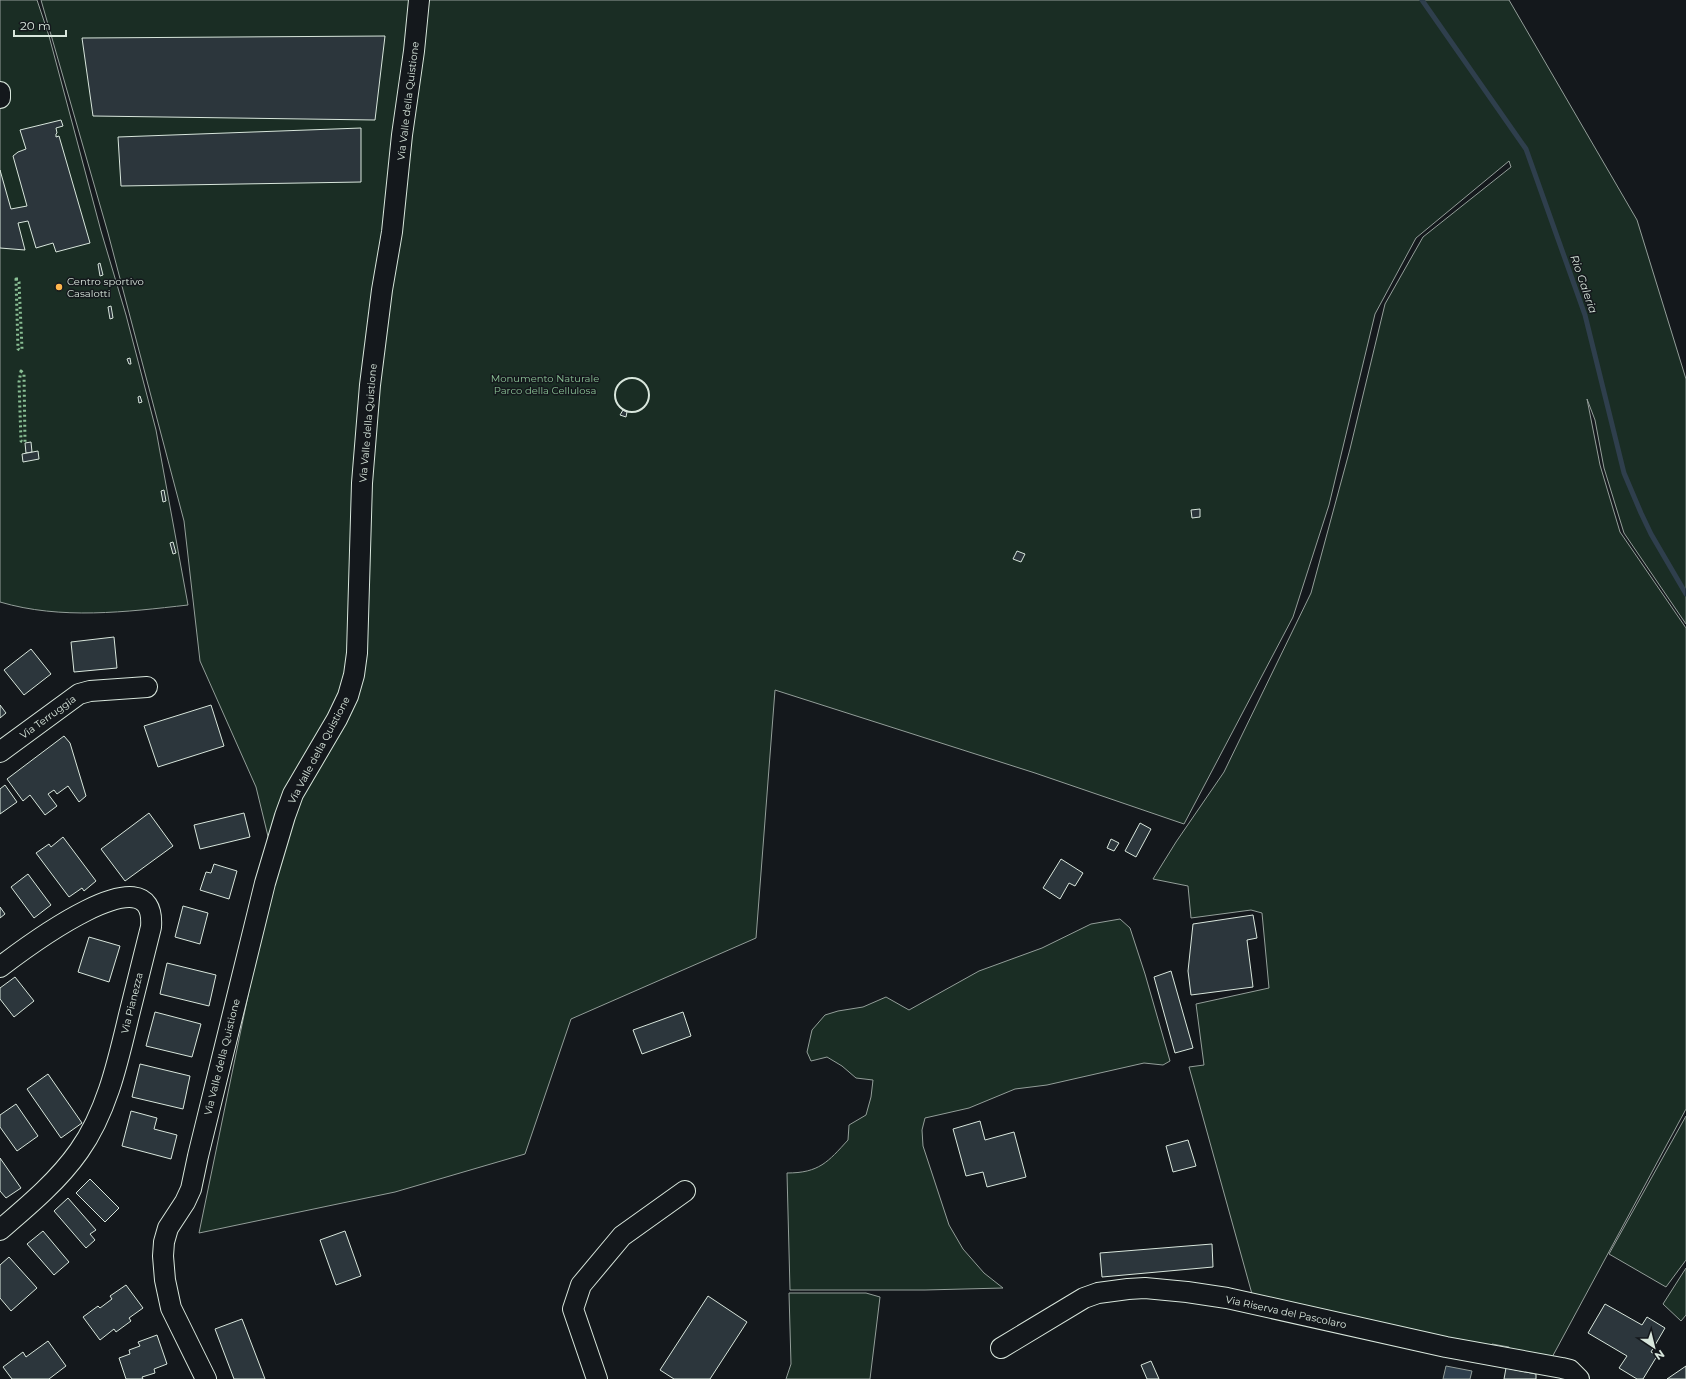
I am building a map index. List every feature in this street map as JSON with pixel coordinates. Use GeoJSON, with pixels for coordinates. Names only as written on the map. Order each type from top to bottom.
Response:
{"type":"FeatureCollection","features":[{"type":"Feature","properties":{"kind":"street","name":"Via Valle della Quistione"},"geometry":{"type":"LineString","coordinates":[[206,1379],[171,1308],[165,1280],[164,1242],[172,1220],[188,1197],[193,1185],[198,1156],[263,891],[284,816],[293,794],[337,719],[348,696],[354,675],[357,653],[362,483],[370,385],[382,290],[392,232],[402,135],[414,50],[419,0]]}},
{"type":"Feature","properties":{"kind":"street"},"geometry":{"type":"LineString","coordinates":[[0,92],[0,98]]}},
{"type":"Feature","properties":{"kind":"street","name":"Via Terruggia"},"geometry":{"type":"LineString","coordinates":[[0,752],[79,694],[90,691],[147,687]]}},
{"type":"Feature","properties":{"kind":"street","name":"Via Pianezza"},"geometry":{"type":"LineString","coordinates":[[0,967],[49,931],[91,909],[116,899],[131,897],[143,900],[150,908],[151,927],[122,1044],[110,1086],[96,1123],[78,1152],[58,1176],[34,1200],[0,1230]]}},
{"type":"Feature","properties":{"kind":"street"},"geometry":{"type":"LineString","coordinates":[[596,1379],[573,1309],[582,1285],[622,1236],[685,1191]]}},
{"type":"Feature","properties":{"kind":"street","name":"Via Riserva del Pascolaro"},"geometry":{"type":"LineString","coordinates":[[1001,1348],[1076,1302],[1092,1295],[1128,1289],[1166,1289],[1227,1298],[1446,1347],[1562,1368],[1570,1370],[1579,1379]]}},
{"type":"Feature","properties":{"kind":"green space","name":"Centro sportivo Casalotti"},"geometry":{"type":"Polygon","coordinates":[[[0,0],[37,0],[49,36],[156,430],[188,605],[117,612],[70,613],[23,608],[0,602],[0,0]]]}},
{"type":"Feature","properties":{"kind":"green space","name":"Monumento Naturale Parco della Cellulosa"},"geometry":{"type":"Polygon","coordinates":[[[41,0],[1509,0],[1637,220],[1686,379],[1686,624],[1624,533],[1604,468],[1595,420],[1587,399],[1600,465],[1620,532],[1686,628],[1686,1109],[1550,1361],[1510,1351],[1509,1347],[1492,1344],[1489,1348],[1252,1294],[1189,1067],[1204,1065],[1196,1004],[1269,988],[1262,913],[1251,910],[1191,918],[1188,886],[1153,879],[1176,842],[1224,772],[1311,593],[1350,449],[1385,304],[1423,237],[1511,167],[1509,161],[1416,238],[1375,314],[1329,505],[1293,617],[1184,824],[1035,773],[775,690],[756,938],[571,1019],[525,1154],[395,1192],[199,1233],[275,865],[256,787],[200,661],[184,521],[108,233],[41,0]]]}},
{"type":"Feature","properties":{"kind":"green space"},"geometry":{"type":"Polygon","coordinates":[[[1120,919],[1130,928],[1170,1061],[1163,1065],[1144,1063],[1047,1085],[1015,1089],[969,1108],[925,1118],[922,1130],[923,1146],[949,1225],[963,1249],[984,1273],[1003,1288],[925,1290],[790,1290],[787,1173],[807,1171],[815,1168],[822,1165],[835,1154],[848,1140],[849,1125],[866,1115],[871,1097],[873,1080],[856,1078],[842,1066],[827,1057],[811,1061],[807,1052],[812,1030],[825,1015],[838,1011],[863,1007],[886,997],[909,1010],[979,971],[1042,948],[1091,924],[1120,919]]]}},
{"type":"Feature","properties":{"kind":"green space"},"geometry":{"type":"Polygon","coordinates":[[[1686,1116],[1686,1260],[1666,1287],[1609,1254],[1686,1116]]]}},
{"type":"Feature","properties":{"kind":"green space"},"geometry":{"type":"Polygon","coordinates":[[[1686,1268],[1686,1315],[1681,1321],[1663,1304],[1686,1268]]]}},
{"type":"Feature","properties":{"kind":"green space"},"geometry":{"type":"Polygon","coordinates":[[[789,1293],[866,1293],[880,1297],[870,1379],[786,1379],[791,1364],[789,1293]]]}},
{"type":"Feature","properties":{"kind":"water"},"geometry":{"type":"Polygon","coordinates":[[[1446,1366],[1472,1371],[1470,1379],[1443,1379],[1446,1366]]]}},
{"type":"Feature","properties":{"kind":"building"},"geometry":{"type":"Polygon","coordinates":[[[385,36],[375,120],[93,116],[82,38],[385,36]]]}},
{"type":"Feature","properties":{"kind":"building"},"geometry":{"type":"Polygon","coordinates":[[[61,120],[63,126],[56,128],[56,137],[59,136],[90,243],[56,252],[53,243],[36,248],[28,221],[18,223],[25,250],[0,248],[0,170],[11,209],[27,206],[13,156],[26,149],[20,130],[61,120]]]}},
{"type":"Feature","properties":{"kind":"building"},"geometry":{"type":"Polygon","coordinates":[[[361,128],[361,182],[121,186],[118,137],[361,128]]]}},
{"type":"Feature","properties":{"kind":"building"},"geometry":{"type":"Polygon","coordinates":[[[100,263],[103,275],[100,276],[98,264],[100,263]]]}},
{"type":"Feature","properties":{"kind":"building"},"geometry":{"type":"Polygon","coordinates":[[[111,306],[113,318],[110,319],[108,307],[111,306]]]}},
{"type":"Feature","properties":{"kind":"building"},"geometry":{"type":"Polygon","coordinates":[[[130,358],[131,364],[129,364],[127,359],[130,358]]]}},
{"type":"Feature","properties":{"kind":"building"},"geometry":{"type":"Polygon","coordinates":[[[140,396],[142,402],[139,403],[138,397],[140,396]]]}},
{"type":"Feature","properties":{"kind":"building"},"geometry":{"type":"Polygon","coordinates":[[[623,410],[627,412],[626,417],[620,415],[623,410]]]}},
{"type":"Feature","properties":{"kind":"building"},"geometry":{"type":"Polygon","coordinates":[[[31,442],[32,452],[26,453],[25,443],[31,442]]]}},
{"type":"Feature","properties":{"kind":"building"},"geometry":{"type":"Polygon","coordinates":[[[38,451],[39,459],[23,462],[22,454],[38,451]]]}},
{"type":"Feature","properties":{"kind":"building"},"geometry":{"type":"Polygon","coordinates":[[[164,490],[166,501],[163,502],[161,491],[164,490]]]}},
{"type":"Feature","properties":{"kind":"building"},"geometry":{"type":"Polygon","coordinates":[[[1200,509],[1200,517],[1192,518],[1191,510],[1200,509]]]}},
{"type":"Feature","properties":{"kind":"building"},"geometry":{"type":"Polygon","coordinates":[[[173,542],[176,553],[173,554],[170,543],[173,542]]]}},
{"type":"Feature","properties":{"kind":"building"},"geometry":{"type":"Polygon","coordinates":[[[1017,551],[1025,554],[1021,562],[1013,559],[1017,551]]]}},
{"type":"Feature","properties":{"kind":"building"},"geometry":{"type":"Polygon","coordinates":[[[114,637],[117,668],[74,672],[71,642],[114,637]]]}},
{"type":"Feature","properties":{"kind":"building"},"geometry":{"type":"Polygon","coordinates":[[[31,649],[51,674],[24,695],[4,670],[31,649]]]}},
{"type":"Feature","properties":{"kind":"building"},"geometry":{"type":"Polygon","coordinates":[[[0,705],[6,713],[0,718],[0,705]]]}},
{"type":"Feature","properties":{"kind":"building"},"geometry":{"type":"Polygon","coordinates":[[[211,705],[224,746],[158,767],[144,726],[211,705]]]}},
{"type":"Feature","properties":{"kind":"building"},"geometry":{"type":"Polygon","coordinates":[[[64,736],[70,743],[86,796],[79,802],[68,786],[57,794],[54,790],[48,794],[57,806],[45,815],[30,795],[23,801],[7,779],[64,736]]]}},
{"type":"Feature","properties":{"kind":"building"},"geometry":{"type":"Polygon","coordinates":[[[5,785],[17,802],[0,814],[0,789],[5,785]]]}},
{"type":"Feature","properties":{"kind":"building"},"geometry":{"type":"Polygon","coordinates":[[[149,813],[173,846],[125,881],[101,849],[149,813]]]}},
{"type":"Feature","properties":{"kind":"building"},"geometry":{"type":"Polygon","coordinates":[[[244,813],[250,837],[200,849],[194,825],[244,813]]]}},
{"type":"Feature","properties":{"kind":"building"},"geometry":{"type":"Polygon","coordinates":[[[1140,823],[1151,829],[1136,857],[1125,851],[1140,823]]]}},
{"type":"Feature","properties":{"kind":"building"},"geometry":{"type":"Polygon","coordinates":[[[63,837],[96,881],[84,891],[82,888],[69,897],[36,853],[49,844],[51,847],[63,837]]]}},
{"type":"Feature","properties":{"kind":"building"},"geometry":{"type":"Polygon","coordinates":[[[1111,839],[1119,843],[1114,851],[1107,848],[1111,839]]]}},
{"type":"Feature","properties":{"kind":"building"},"geometry":{"type":"Polygon","coordinates":[[[1061,859],[1083,873],[1075,886],[1069,883],[1060,899],[1043,888],[1061,859]]]}},
{"type":"Feature","properties":{"kind":"building"},"geometry":{"type":"Polygon","coordinates":[[[214,864],[237,871],[229,899],[200,890],[206,872],[211,873],[214,864]]]}},
{"type":"Feature","properties":{"kind":"building"},"geometry":{"type":"Polygon","coordinates":[[[28,874],[51,905],[34,918],[11,887],[28,874]]]}},
{"type":"Feature","properties":{"kind":"building"},"geometry":{"type":"Polygon","coordinates":[[[183,906],[208,913],[200,944],[175,937],[183,906]]]}},
{"type":"Feature","properties":{"kind":"building"},"geometry":{"type":"Polygon","coordinates":[[[0,907],[5,914],[0,918],[0,907]]]}},
{"type":"Feature","properties":{"kind":"building"},"geometry":{"type":"Polygon","coordinates":[[[1253,915],[1257,938],[1247,940],[1253,987],[1191,995],[1188,971],[1193,924],[1253,915]]]}},
{"type":"Feature","properties":{"kind":"building"},"geometry":{"type":"Polygon","coordinates":[[[89,937],[120,946],[109,982],[78,972],[89,937]]]}},
{"type":"Feature","properties":{"kind":"building"},"geometry":{"type":"Polygon","coordinates":[[[167,963],[216,975],[209,1006],[160,994],[167,963]]]}},
{"type":"Feature","properties":{"kind":"building"},"geometry":{"type":"Polygon","coordinates":[[[1171,971],[1193,1048],[1175,1053],[1154,977],[1171,971]]]}},
{"type":"Feature","properties":{"kind":"building"},"geometry":{"type":"Polygon","coordinates":[[[15,977],[34,1001],[14,1017],[0,999],[0,988],[15,977]]]}},
{"type":"Feature","properties":{"kind":"building"},"geometry":{"type":"Polygon","coordinates":[[[155,1012],[201,1024],[192,1057],[146,1046],[155,1012]]]}},
{"type":"Feature","properties":{"kind":"building"},"geometry":{"type":"Polygon","coordinates":[[[683,1012],[691,1036],[642,1054],[633,1030],[683,1012]]]}},
{"type":"Feature","properties":{"kind":"building"},"geometry":{"type":"Polygon","coordinates":[[[140,1064],[190,1076],[183,1109],[132,1097],[140,1064]]]}},
{"type":"Feature","properties":{"kind":"building"},"geometry":{"type":"Polygon","coordinates":[[[48,1074],[82,1123],[61,1138],[27,1089],[48,1074]]]}},
{"type":"Feature","properties":{"kind":"building"},"geometry":{"type":"Polygon","coordinates":[[[16,1104],[38,1136],[17,1151],[0,1127],[0,1115],[16,1104]]]}},
{"type":"Feature","properties":{"kind":"building"},"geometry":{"type":"Polygon","coordinates":[[[131,1111],[157,1118],[154,1129],[177,1135],[171,1159],[122,1146],[131,1111]]]}},
{"type":"Feature","properties":{"kind":"building"},"geometry":{"type":"Polygon","coordinates":[[[980,1121],[985,1140],[1014,1132],[1026,1177],[987,1187],[983,1172],[966,1176],[953,1129],[980,1121]]]}},
{"type":"Feature","properties":{"kind":"building"},"geometry":{"type":"Polygon","coordinates":[[[1188,1140],[1196,1166],[1173,1172],[1166,1146],[1188,1140]]]}},
{"type":"Feature","properties":{"kind":"building"},"geometry":{"type":"Polygon","coordinates":[[[0,1158],[21,1188],[6,1198],[0,1191],[0,1158]]]}},
{"type":"Feature","properties":{"kind":"building"},"geometry":{"type":"Polygon","coordinates":[[[90,1179],[119,1208],[105,1222],[76,1193],[90,1179]]]}},
{"type":"Feature","properties":{"kind":"building"},"geometry":{"type":"Polygon","coordinates":[[[68,1198],[96,1230],[90,1234],[95,1240],[86,1248],[54,1211],[68,1198]]]}},
{"type":"Feature","properties":{"kind":"building"},"geometry":{"type":"Polygon","coordinates":[[[43,1231],[69,1262],[54,1275],[27,1244],[43,1231]]]}},
{"type":"Feature","properties":{"kind":"building"},"geometry":{"type":"Polygon","coordinates":[[[345,1231],[361,1276],[336,1285],[320,1240],[345,1231]]]}},
{"type":"Feature","properties":{"kind":"building"},"geometry":{"type":"Polygon","coordinates":[[[1212,1244],[1213,1267],[1102,1277],[1100,1253],[1212,1244]]]}},
{"type":"Feature","properties":{"kind":"building"},"geometry":{"type":"Polygon","coordinates":[[[9,1257],[37,1288],[11,1311],[0,1298],[0,1265],[9,1257]]]}},
{"type":"Feature","properties":{"kind":"building"},"geometry":{"type":"Polygon","coordinates":[[[126,1285],[143,1308],[129,1318],[131,1321],[116,1332],[114,1329],[100,1340],[83,1317],[98,1306],[100,1308],[112,1299],[110,1296],[126,1285]]]}},
{"type":"Feature","properties":{"kind":"building"},"geometry":{"type":"Polygon","coordinates":[[[708,1296],[747,1322],[710,1379],[674,1379],[660,1370],[708,1296]]]}},
{"type":"Feature","properties":{"kind":"building"},"geometry":{"type":"Polygon","coordinates":[[[1605,1304],[1642,1325],[1647,1317],[1665,1328],[1651,1352],[1657,1356],[1643,1379],[1637,1379],[1619,1368],[1627,1356],[1588,1333],[1605,1304]]]}},
{"type":"Feature","properties":{"kind":"building"},"geometry":{"type":"Polygon","coordinates":[[[242,1319],[265,1379],[234,1379],[215,1329],[242,1319]]]}},
{"type":"Feature","properties":{"kind":"building"},"geometry":{"type":"Polygon","coordinates":[[[157,1335],[167,1364],[154,1369],[155,1373],[142,1377],[143,1379],[126,1379],[119,1358],[130,1354],[129,1350],[140,1346],[138,1342],[157,1335]]]}},
{"type":"Feature","properties":{"kind":"building"},"geometry":{"type":"Polygon","coordinates":[[[48,1341],[66,1366],[49,1379],[12,1379],[3,1367],[23,1352],[26,1357],[48,1341]]]}},
{"type":"Feature","properties":{"kind":"building"},"geometry":{"type":"Polygon","coordinates":[[[1151,1361],[1159,1379],[1147,1379],[1141,1365],[1151,1361]]]}},
{"type":"Feature","properties":{"kind":"building"},"geometry":{"type":"Polygon","coordinates":[[[1686,1366],[1686,1379],[1667,1379],[1686,1366]]]}},
{"type":"Feature","properties":{"kind":"building"},"geometry":{"type":"Polygon","coordinates":[[[1506,1368],[1536,1374],[1536,1379],[1504,1379],[1506,1368]]]}},
{"type":"Feature","properties":{"kind":"waterway","name":"Rio Galeria"},"geometry":{"type":"LineString","coordinates":[[1422,0],[1526,149],[1585,315],[1624,473],[1651,534],[1686,594]]}},
{"type":"Feature","properties":{"kind":"hedge"},"geometry":{"type":"LineString","coordinates":[[16,279],[18,279],[19,282],[22,349],[20,350],[18,349],[16,279]]}},
{"type":"Feature","properties":{"kind":"hedge"},"geometry":{"type":"LineString","coordinates":[[21,371],[24,374],[25,442],[21,441],[19,382],[21,371]]}},
{"type":"Feature","properties":{"kind":"wall"},"geometry":{"type":"LineString","coordinates":[[632,378],[644,383],[649,395],[644,407],[632,412],[620,407],[615,395],[620,383],[632,378]]}},
{"type":"Feature","properties":{"kind":"place","name":"Centro sportivo Casalotti"},"geometry":{"type":"Point","coordinates":[59,287]}}]}
